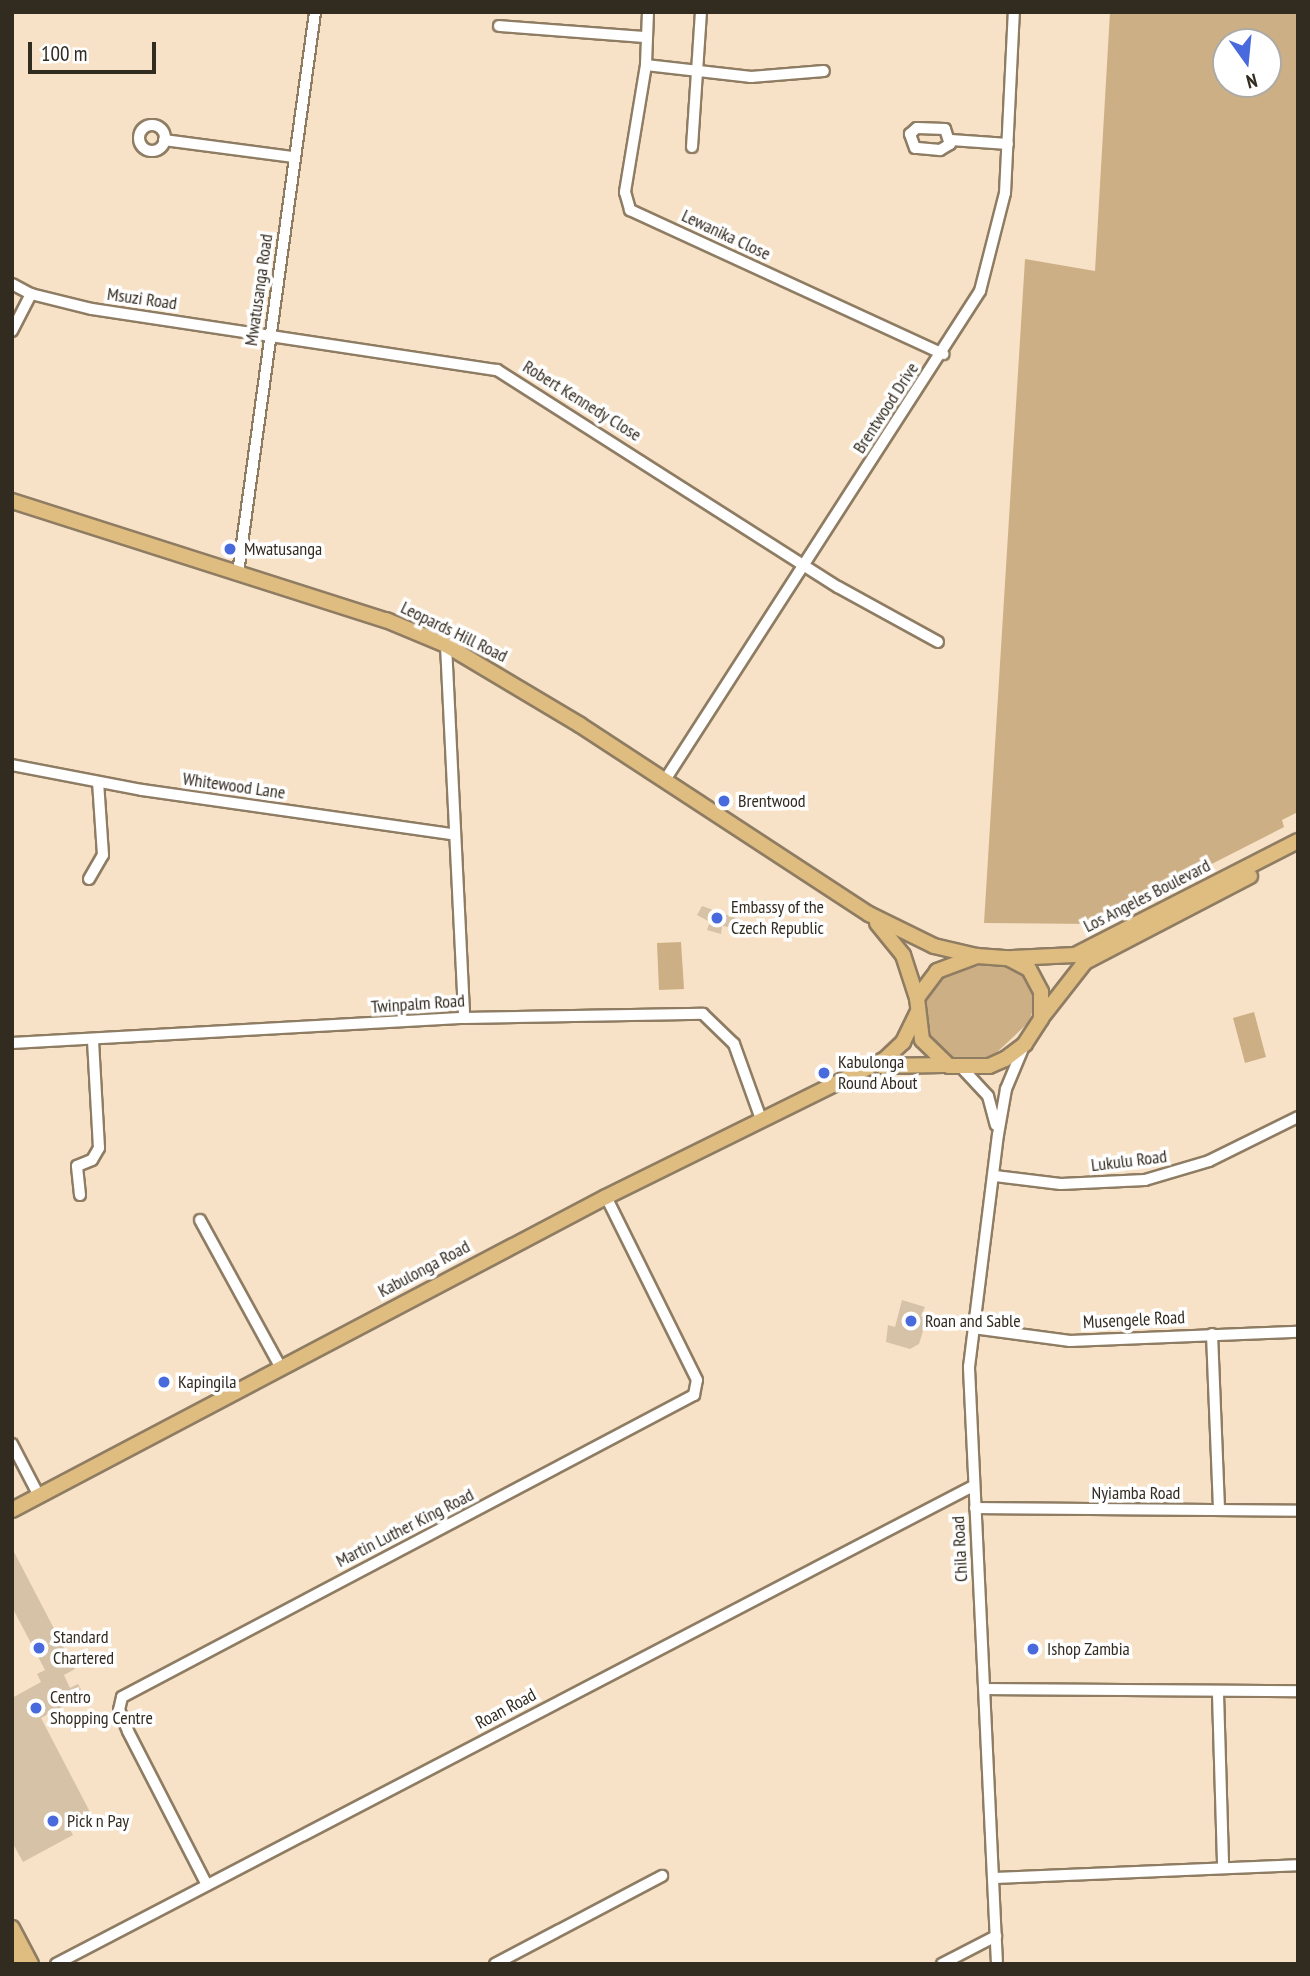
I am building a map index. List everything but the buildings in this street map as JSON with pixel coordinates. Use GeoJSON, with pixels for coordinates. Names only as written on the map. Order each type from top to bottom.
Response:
{"type":"FeatureCollection","features":[{"type":"Feature","properties":{"kind":"main road","name":"Leopards Hill Road"},"geometry":{"type":"LineString","coordinates":[[12,501],[386,620],[446,645],[665,780],[869,914],[934,946],[977,956]]}},
{"type":"Feature","properties":{"kind":"main road","name":"Los Angeles Boulevard"},"geometry":{"type":"LineString","coordinates":[[1008,958],[1075,955],[1298,841]]}},
{"type":"Feature","properties":{"kind":"main road","name":"Los Angeles Boulevard"},"geometry":{"type":"LineString","coordinates":[[1041,1018],[1085,962],[1298,851]]}},
{"type":"Feature","properties":{"kind":"main road","name":"Leopards Hill Road"},"geometry":{"type":"LineString","coordinates":[[869,914],[903,955],[917,1006]]}},
{"type":"Feature","properties":{"kind":"main road"},"geometry":{"type":"LineString","coordinates":[[977,956],[1008,958],[1033,975],[1041,992],[1041,1018],[1025,1044],[989,1066],[955,1067],[927,1048],[917,1006],[937,971],[977,956]]}},
{"type":"Feature","properties":{"kind":"main road","name":"Kabulonga Road"},"geometry":{"type":"LineString","coordinates":[[12,1510],[280,1366],[606,1197],[859,1072],[899,1048],[917,1006]]}},
{"type":"Feature","properties":{"kind":"main road","name":"Kabulonga Road"},"geometry":{"type":"LineString","coordinates":[[859,1072],[898,1062],[955,1067]]}},
{"type":"Feature","properties":{"kind":"main road"},"geometry":{"type":"LineString","coordinates":[[12,1928],[31,1964]]}},
{"type":"Feature","properties":{"kind":"main road"},"geometry":{"type":"LineString","coordinates":[[12,1953],[18,1964]]}},
{"type":"Feature","properties":{"kind":"street","name":"Mwatusanga Road"},"geometry":{"type":"LineString","coordinates":[[238,573],[315,12]]}},
{"type":"Feature","properties":{"kind":"street","name":"Lewanika Close"},"geometry":{"type":"LineString","coordinates":[[648,12],[646,65],[625,192],[630,210],[943,354]]}},
{"type":"Feature","properties":{"kind":"street"},"geometry":{"type":"LineString","coordinates":[[692,147],[701,12]]}},
{"type":"Feature","properties":{"kind":"street","name":"Brentwood Drive"},"geometry":{"type":"LineString","coordinates":[[665,780],[943,354],[979,291],[993,253],[1008,144],[1014,12]]}},
{"type":"Feature","properties":{"kind":"street"},"geometry":{"type":"LineString","coordinates":[[499,26],[646,37]]}},
{"type":"Feature","properties":{"kind":"street"},"geometry":{"type":"LineString","coordinates":[[646,65],[751,77],[824,71]]}},
{"type":"Feature","properties":{"kind":"street"},"geometry":{"type":"LineString","coordinates":[[164,140],[294,157]]}},
{"type":"Feature","properties":{"kind":"street"},"geometry":{"type":"LineString","coordinates":[[951,140],[1008,144]]}},
{"type":"Feature","properties":{"kind":"street","name":"Msuzi Road"},"geometry":{"type":"LineString","coordinates":[[12,284],[32,294],[92,309],[270,335]]}},
{"type":"Feature","properties":{"kind":"street"},"geometry":{"type":"LineString","coordinates":[[12,331],[32,294]]}},
{"type":"Feature","properties":{"kind":"street","name":"Robert Kennedy Close"},"geometry":{"type":"LineString","coordinates":[[270,335],[497,370],[804,566],[938,642]]}},
{"type":"Feature","properties":{"kind":"street"},"geometry":{"type":"LineString","coordinates":[[446,645],[453,834],[464,1018]]}},
{"type":"Feature","properties":{"kind":"street","name":"Whitewood Lane"},"geometry":{"type":"LineString","coordinates":[[12,765],[98,782],[453,834]]}},
{"type":"Feature","properties":{"kind":"street"},"geometry":{"type":"LineString","coordinates":[[89,879],[103,855],[98,782]]}},
{"type":"Feature","properties":{"kind":"street","name":"Twinpalm Road"},"geometry":{"type":"LineString","coordinates":[[12,1043],[464,1018],[703,1014],[734,1044],[761,1119]]}},
{"type":"Feature","properties":{"kind":"street"},"geometry":{"type":"LineString","coordinates":[[80,1195],[77,1166],[92,1160],[99,1148],[93,1039]]}},
{"type":"Feature","properties":{"kind":"street","name":"Chila Road"},"geometry":{"type":"LineString","coordinates":[[997,1964],[973,1486],[973,1328],[1006,1089],[1025,1044]]}},
{"type":"Feature","properties":{"kind":"street","name":"Chila Road"},"geometry":{"type":"LineString","coordinates":[[955,1067],[988,1096],[998,1135]]}},
{"type":"Feature","properties":{"kind":"street","name":"Lukulu Road"},"geometry":{"type":"LineString","coordinates":[[995,1176],[1070,1184],[1145,1180],[1209,1161],[1298,1117]]}},
{"type":"Feature","properties":{"kind":"street","name":"Martin Luther King Road"},"geometry":{"type":"LineString","coordinates":[[207,1885],[128,1731],[119,1710],[122,1698],[694,1395],[697,1380],[606,1197]]}},
{"type":"Feature","properties":{"kind":"street"},"geometry":{"type":"LineString","coordinates":[[200,1220],[280,1366]]}},
{"type":"Feature","properties":{"kind":"street","name":"Musengele Road"},"geometry":{"type":"LineString","coordinates":[[973,1328],[1070,1341],[1298,1332]]}},
{"type":"Feature","properties":{"kind":"street"},"geometry":{"type":"LineString","coordinates":[[1212,1334],[1219,1510]]}},
{"type":"Feature","properties":{"kind":"street"},"geometry":{"type":"LineString","coordinates":[[12,1444],[38,1494]]}},
{"type":"Feature","properties":{"kind":"street","name":"Roan Road"},"geometry":{"type":"LineString","coordinates":[[55,1964],[973,1486]]}},
{"type":"Feature","properties":{"kind":"street","name":"Nyiamba Road"},"geometry":{"type":"LineString","coordinates":[[975,1508],[1298,1511]]}},
{"type":"Feature","properties":{"kind":"street"},"geometry":{"type":"LineString","coordinates":[[985,1689],[1218,1694],[1298,1691]]}},
{"type":"Feature","properties":{"kind":"street"},"geometry":{"type":"LineString","coordinates":[[1218,1694],[1223,1867]]}},
{"type":"Feature","properties":{"kind":"street"},"geometry":{"type":"LineString","coordinates":[[994,1878],[1298,1865]]}},
{"type":"Feature","properties":{"kind":"street"},"geometry":{"type":"LineString","coordinates":[[495,1964],[662,1876]]}},
{"type":"Feature","properties":{"kind":"street"},"geometry":{"type":"LineString","coordinates":[[942,1964],[996,1936]]}},
{"type":"Feature","properties":{"kind":"shaded area"},"geometry":{"type":"Polygon","coordinates":[[[1110,12],[1298,12],[1298,812],[1282,820],[1284,827],[1094,924],[984,923],[1025,259],[1095,271],[1110,12]]]}},
{"type":"Feature","properties":{"kind":"shaded area"},"geometry":{"type":"Polygon","coordinates":[[[681,942],[684,989],[659,990],[657,943],[681,942]]]}},
{"type":"Feature","properties":{"kind":"shaded area"},"geometry":{"type":"Polygon","coordinates":[[[997,961],[1017,966],[1032,983],[1036,1000],[1029,1022],[993,1056],[975,1063],[949,1059],[929,1044],[923,1004],[928,993],[944,975],[997,961]]]}},
{"type":"Feature","properties":{"kind":"shaded area"},"geometry":{"type":"Polygon","coordinates":[[[1254,1012],[1266,1057],[1245,1063],[1233,1018],[1254,1012]]]}},
{"type":"Feature","properties":{"kind":"place","name":"Mwatusanga"},"geometry":{"type":"Point","coordinates":[230,549]}},
{"type":"Feature","properties":{"kind":"place","name":"Brentwood"},"geometry":{"type":"Point","coordinates":[724,801]}},
{"type":"Feature","properties":{"kind":"place","name":"Embassy of the Czech Republic"},"geometry":{"type":"Point","coordinates":[717,918]}},
{"type":"Feature","properties":{"kind":"place","name":"Kabulonga Round About"},"geometry":{"type":"Point","coordinates":[824,1073]}},
{"type":"Feature","properties":{"kind":"place","name":"Roan and Sable"},"geometry":{"type":"Point","coordinates":[911,1321]}},
{"type":"Feature","properties":{"kind":"place","name":"Kapingila"},"geometry":{"type":"Point","coordinates":[164,1382]}},
{"type":"Feature","properties":{"kind":"place","name":"Standard Chartered"},"geometry":{"type":"Point","coordinates":[39,1648]}},
{"type":"Feature","properties":{"kind":"place","name":"Ishop Zambia"},"geometry":{"type":"Point","coordinates":[1033,1649]}},
{"type":"Feature","properties":{"kind":"place","name":"Centro Shopping Centre"},"geometry":{"type":"Point","coordinates":[36,1708]}},
{"type":"Feature","properties":{"kind":"place","name":"Pick n Pay"},"geometry":{"type":"Point","coordinates":[53,1821]}}]}
